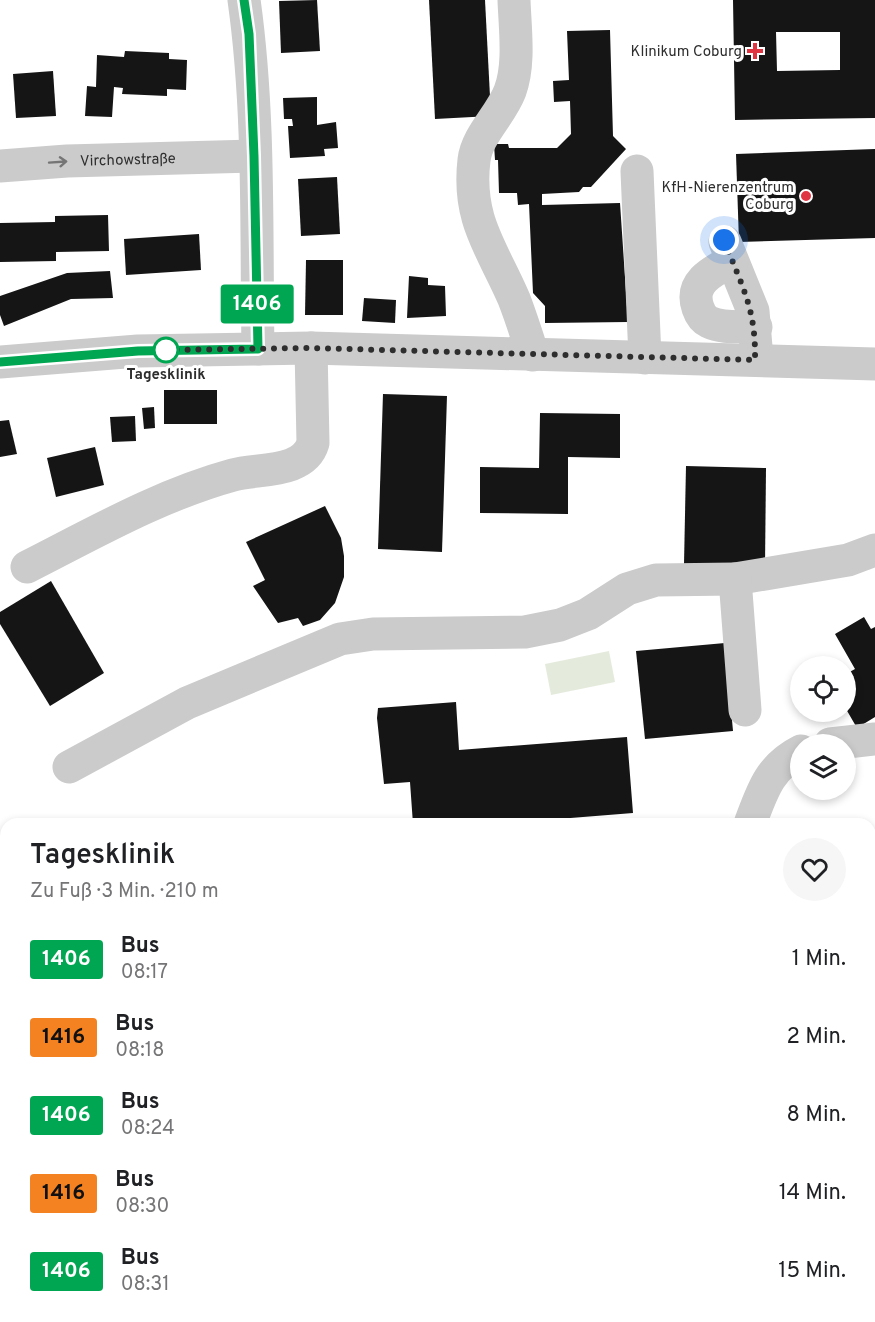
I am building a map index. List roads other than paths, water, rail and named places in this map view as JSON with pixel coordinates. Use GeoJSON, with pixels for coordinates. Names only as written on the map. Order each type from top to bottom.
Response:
{"type":"FeatureCollection","features":[{"type":"Feature","properties":{"kind":"street"},"geometry":{"type":"LineString","coordinates":[[244,0],[249,34],[254,156],[258,349]]}},
{"type":"Feature","properties":{"kind":"street"},"geometry":{"type":"LineString","coordinates":[[514,0],[515,63],[510,90],[478,144],[474,158],[472,189],[482,236],[514,299],[533,355]]}},
{"type":"Feature","properties":{"kind":"street","name":"Virchowstraße"},"geometry":{"type":"LineString","coordinates":[[0,166],[67,161],[254,156]]}},
{"type":"Feature","properties":{"kind":"street"},"geometry":{"type":"LineString","coordinates":[[637,171],[645,358]]}},
{"type":"Feature","properties":{"kind":"street"},"geometry":{"type":"LineString","coordinates":[[755,360],[756,327],[742,279],[728,251],[697,288],[695,298],[700,315],[720,326],[756,327]]}},
{"type":"Feature","properties":{"kind":"street"},"geometry":{"type":"LineString","coordinates":[[27,567],[197,485],[245,472],[287,466],[303,459],[310,452],[313,443],[311,348]]}},
{"type":"Feature","properties":{"kind":"street"},"geometry":{"type":"LineString","coordinates":[[0,362],[138,351],[311,348],[875,364]]}},
{"type":"Feature","properties":{"kind":"street"},"geometry":{"type":"LineString","coordinates":[[69,767],[187,704],[340,639],[373,634],[525,632],[560,625],[588,614],[627,589],[656,580],[735,579],[848,560],[875,550]]}},
{"type":"Feature","properties":{"kind":"street"},"geometry":{"type":"LineString","coordinates":[[735,579],[745,710]]}},
{"type":"Feature","properties":{"kind":"street"},"geometry":{"type":"LineString","coordinates":[[856,741],[875,739]]}},
{"type":"Feature","properties":{"kind":"street"},"geometry":{"type":"LineString","coordinates":[[752,818],[768,777],[780,764],[790,758]]}},
{"type":"Feature","properties":{"kind":"place","name":"Klinikum Coburg"},"geometry":{"type":"Point","coordinates":[755,51]}},
{"type":"Feature","properties":{"kind":"place","name":"KfH-Nierenzentrum Coburg"},"geometry":{"type":"Point","coordinates":[806,196]}},
{"type":"Feature","properties":{"kind":"place","name":"Tagesklinik"},"geometry":{"type":"Point","coordinates":[166,350]}}]}
